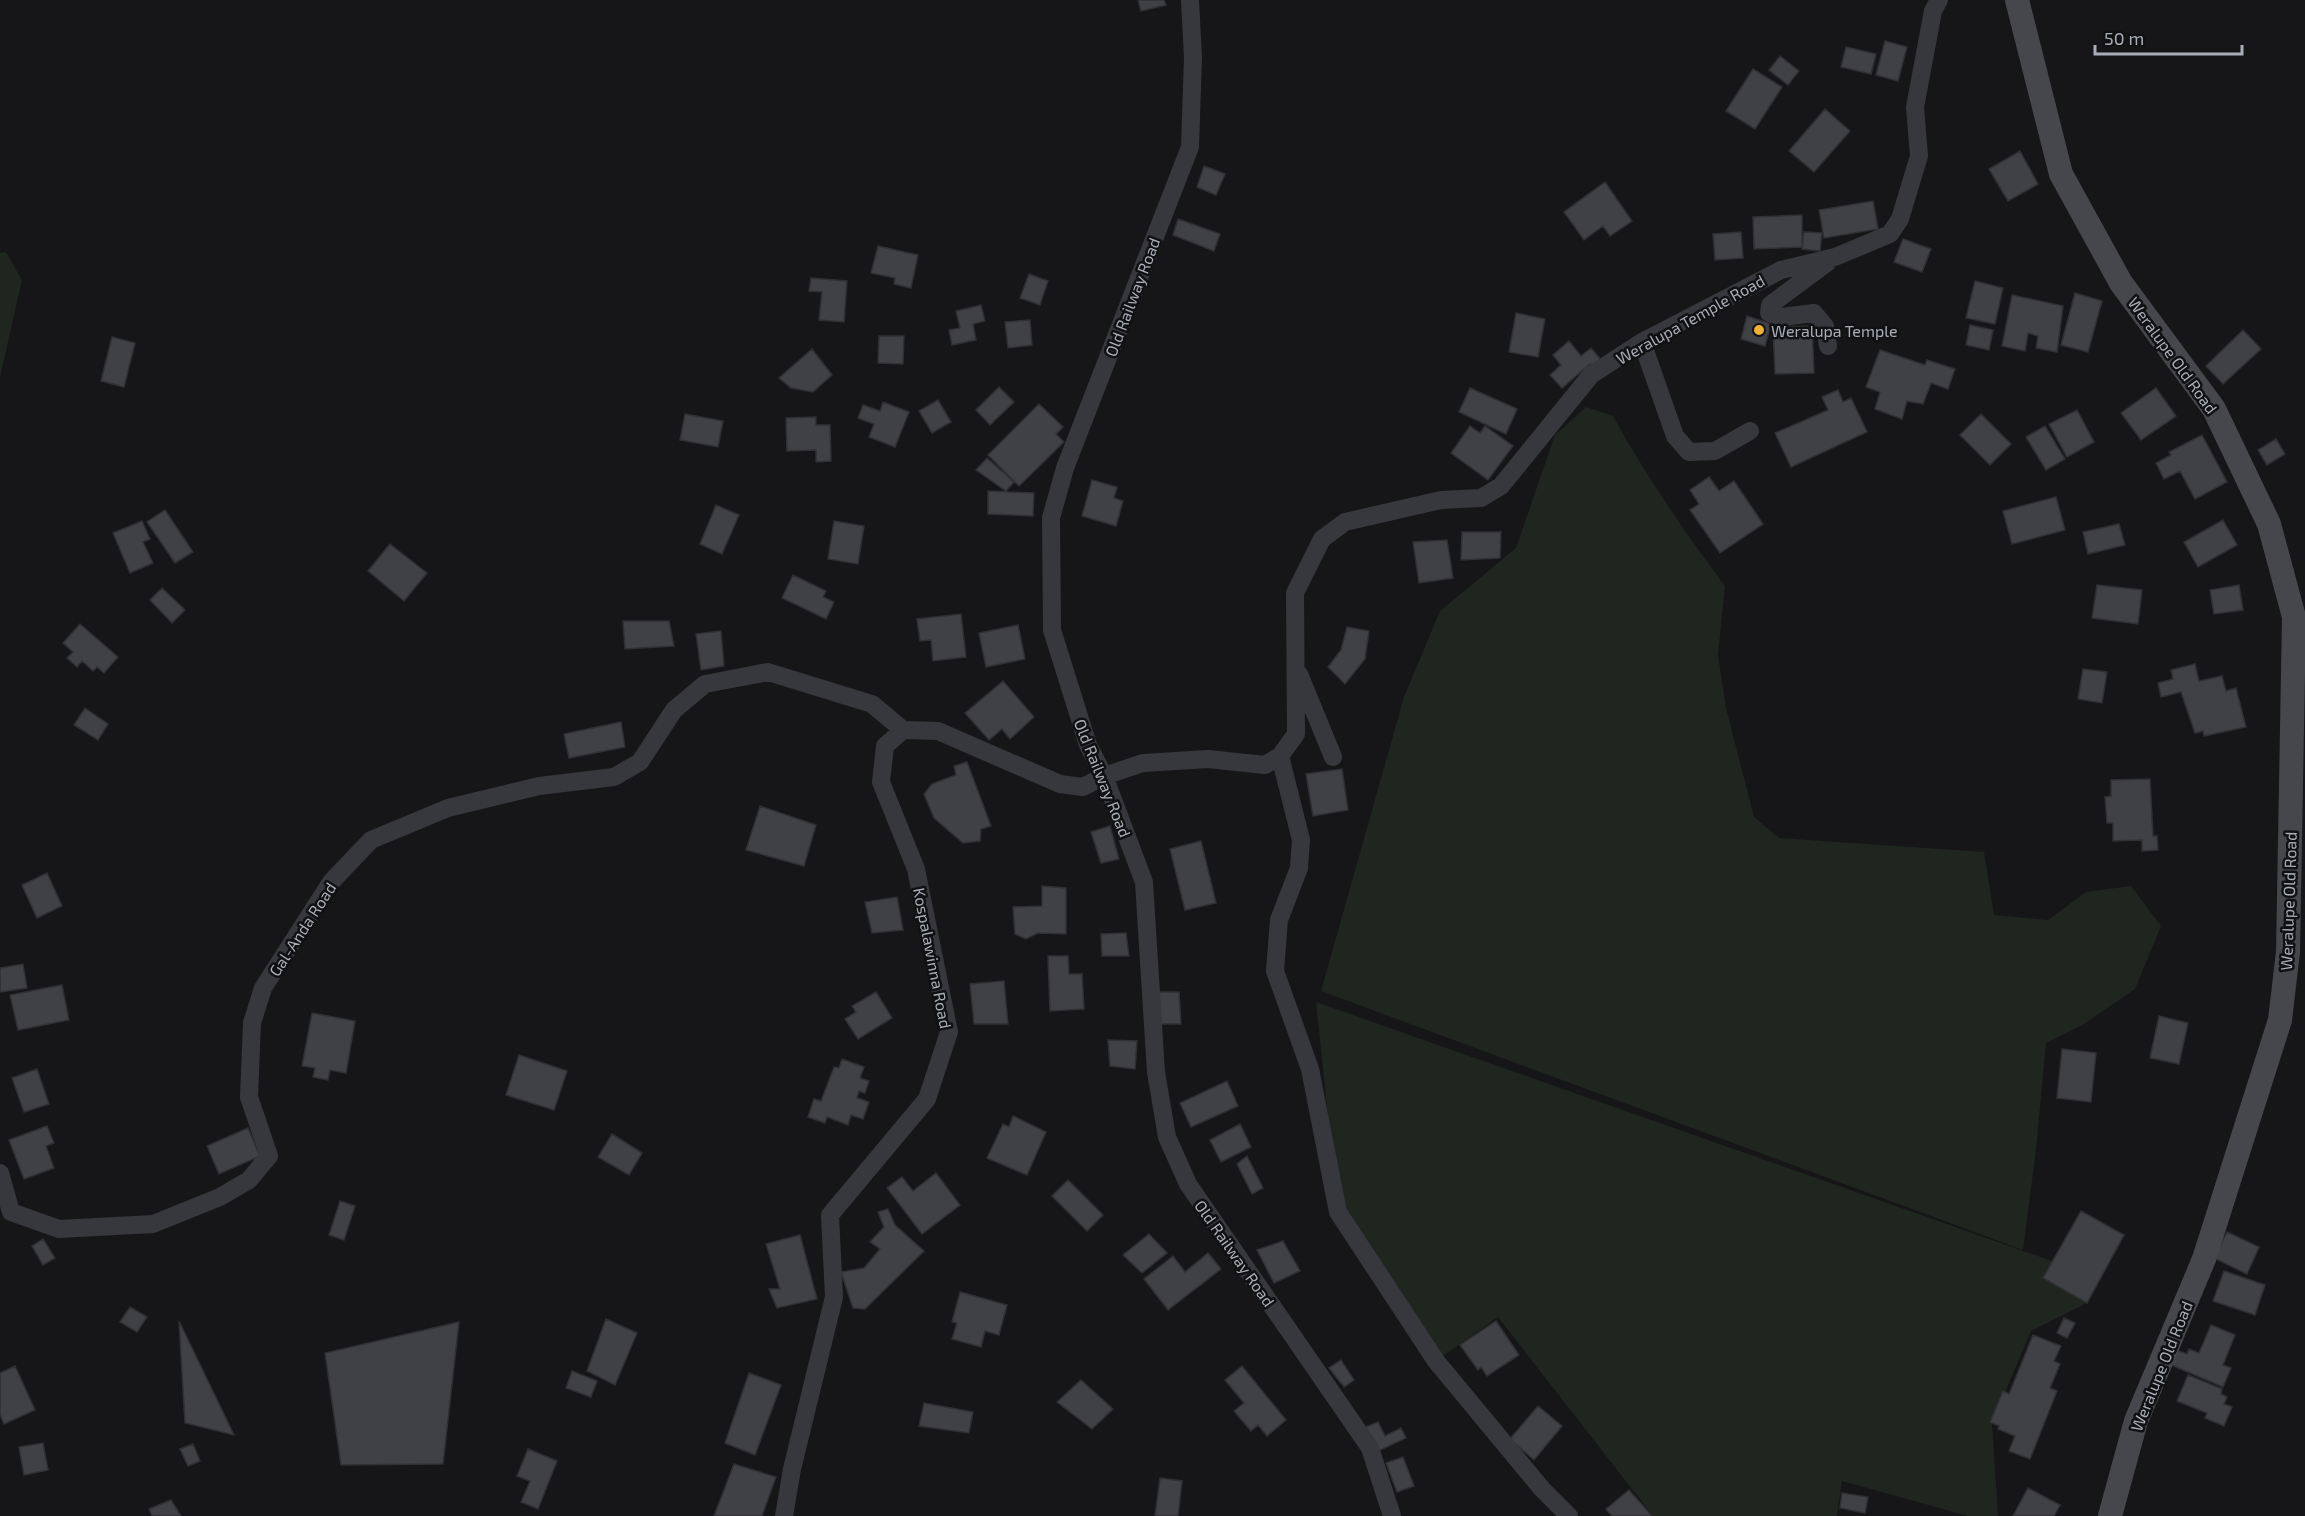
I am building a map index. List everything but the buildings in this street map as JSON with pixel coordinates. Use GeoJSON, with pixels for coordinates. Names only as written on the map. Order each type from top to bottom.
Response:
{"type":"FeatureCollection","features":[{"type":"Feature","properties":{"kind":"street","name":"Old Railway Road"},"geometry":{"type":"LineString","coordinates":[[1190,0],[1193,58],[1190,147],[1065,468],[1051,518],[1052,630],[1088,746],[1104,776],[1144,882],[1156,1072],[1167,1137],[1188,1184],[1370,1448],[1392,1516]]}},
{"type":"Feature","properties":{"kind":"street","name":"Weralupa Temple Road"},"geometry":{"type":"LineString","coordinates":[[1280,756],[1296,734],[1295,593],[1322,539],[1345,522],[1442,500],[1481,498],[1501,486],[1591,375],[1642,342],[1780,270],[1835,257],[1890,234],[1900,219],[1919,156],[1915,107],[1934,11],[1939,0]]}},
{"type":"Feature","properties":{"kind":"street","name":"Weralupe Old Road"},"geometry":{"type":"LineString","coordinates":[[2017,0],[2061,174],[2121,283],[2214,409],[2269,524],[2294,617],[2288,952],[2280,1020],[2204,1259],[2136,1421],[2110,1516]]}},
{"type":"Feature","properties":{"kind":"street"},"geometry":{"type":"LineString","coordinates":[[1828,346],[1825,326],[1814,313],[1782,317],[1769,313],[1770,305],[1835,257]]}},
{"type":"Feature","properties":{"kind":"street"},"geometry":{"type":"LineString","coordinates":[[1642,342],[1675,436],[1689,452],[1715,451],[1750,431]]}},
{"type":"Feature","properties":{"kind":"street"},"geometry":{"type":"LineString","coordinates":[[1294,664],[1333,756]]}},
{"type":"Feature","properties":{"kind":"street","name":"Gal-Anda Road"},"geometry":{"type":"LineString","coordinates":[[0,1173],[12,1212],[59,1229],[153,1224],[220,1197],[249,1180],[268,1156],[249,1097],[252,1023],[263,988],[331,882],[371,840],[448,808],[539,786],[614,777],[640,762],[674,710],[705,684],[768,672],[872,704],[903,730]]}},
{"type":"Feature","properties":{"kind":"street"},"geometry":{"type":"LineString","coordinates":[[903,730],[938,731],[1060,784],[1083,787],[1104,776],[1143,762],[1208,759],[1265,765],[1280,756],[1301,840],[1299,868],[1279,920],[1275,971],[1310,1069],[1338,1212],[1436,1361],[1542,1489],[1569,1516]]}},
{"type":"Feature","properties":{"kind":"street","name":"Kospalawinna Road"},"geometry":{"type":"LineString","coordinates":[[784,1516],[792,1469],[834,1297],[830,1215],[927,1099],[949,1032],[916,869],[881,782],[885,746],[903,730]]}},
{"type":"Feature","properties":{"kind":"shaded area"},"geometry":{"type":"Polygon","coordinates":[[[6,252],[22,280],[0,377],[0,253],[6,252]]]}},
{"type":"Feature","properties":{"kind":"shaded area"},"geometry":{"type":"Polygon","coordinates":[[[1586,407],[1613,416],[1666,503],[1725,586],[1718,655],[1726,708],[1754,817],[1779,838],[1984,852],[1994,915],[2048,920],[2086,892],[2131,886],[2161,926],[2135,989],[2084,1024],[2046,1043],[2036,1150],[2023,1250],[1321,991],[1404,697],[1440,611],[1516,548],[1555,435],[1586,407]]]}},
{"type":"Feature","properties":{"kind":"shaded area"},"geometry":{"type":"Polygon","coordinates":[[[1316,1002],[2052,1261],[2043,1278],[2087,1303],[2031,1331],[1992,1423],[1998,1516],[1968,1516],[1842,1481],[1837,1516],[1653,1516],[1498,1317],[1436,1361],[1338,1212],[1316,1002]]]}},
{"type":"Feature","properties":{"kind":"place","name":"Weralupa Temple"},"geometry":{"type":"Point","coordinates":[1759,330]}}]}
